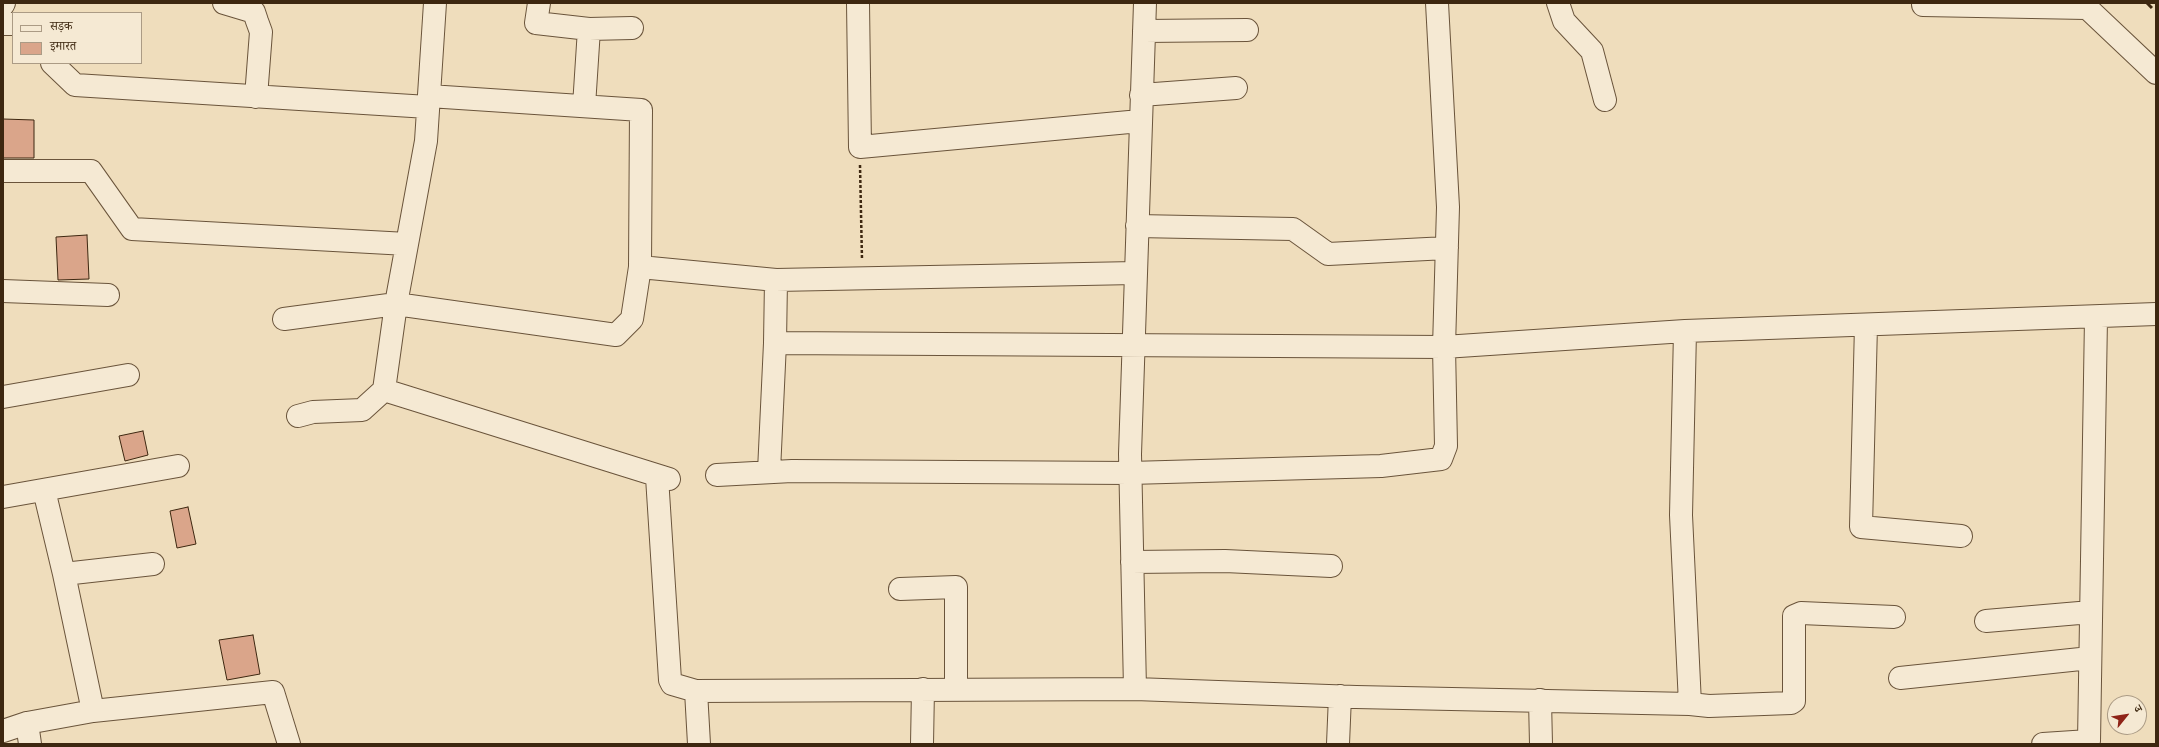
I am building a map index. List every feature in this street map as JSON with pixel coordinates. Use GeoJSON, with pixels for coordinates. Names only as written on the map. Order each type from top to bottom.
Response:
{"type":"FeatureCollection","features":[{"type":"Feature","properties":{"kind":"street"},"geometry":{"type":"LineString","coordinates":[[224,3],[254,12],[257,20],[261,32],[256,97]]}},
{"type":"Feature","properties":{"kind":"street"},"geometry":{"type":"LineString","coordinates":[[298,416],[313,412],[362,410],[384,390],[396,304],[426,141],[436,3]]}},
{"type":"Feature","properties":{"kind":"street"},"geometry":{"type":"LineString","coordinates":[[539,3],[536,24],[589,28],[632,28]]}},
{"type":"Feature","properties":{"kind":"street"},"geometry":{"type":"LineString","coordinates":[[858,3],[860,147],[1140,121]]}},
{"type":"Feature","properties":{"kind":"street"},"geometry":{"type":"LineString","coordinates":[[1135,689],[1130,473],[1135,273],[1145,3]]}},
{"type":"Feature","properties":{"kind":"street"},"geometry":{"type":"LineString","coordinates":[[717,475],[769,471],[1130,473],[1381,466],[1441,459],[1446,446],[1444,347],[1448,207],[1437,3]]}},
{"type":"Feature","properties":{"kind":"street"},"geometry":{"type":"LineString","coordinates":[[1558,3],[1564,21],[1592,51],[1605,100]]}},
{"type":"Feature","properties":{"kind":"street"},"geometry":{"type":"LineString","coordinates":[[1923,4],[2084,5],[2156,73]]}},
{"type":"Feature","properties":{"kind":"street"},"geometry":{"type":"LineString","coordinates":[[584,106],[589,28]]}},
{"type":"Feature","properties":{"kind":"street"},"geometry":{"type":"LineString","coordinates":[[1144,31],[1247,30]]}},
{"type":"Feature","properties":{"kind":"street"},"geometry":{"type":"LineString","coordinates":[[53,64],[76,85],[256,97],[584,106],[641,110],[640,267],[632,319],[616,336],[396,304],[284,319]]}},
{"type":"Feature","properties":{"kind":"street"},"geometry":{"type":"LineString","coordinates":[[1141,95],[1236,88]]}},
{"type":"Feature","properties":{"kind":"street"},"geometry":{"type":"LineString","coordinates":[[3,171],[91,171],[132,229],[407,244]]}},
{"type":"Feature","properties":{"kind":"street"},"geometry":{"type":"LineString","coordinates":[[1137,226],[1293,228],[1328,254],[1447,248]]}},
{"type":"Feature","properties":{"kind":"street"},"geometry":{"type":"LineString","coordinates":[[640,267],[776,280],[1135,273]]}},
{"type":"Feature","properties":{"kind":"street"},"geometry":{"type":"LineString","coordinates":[[769,471],[775,343],[776,280]]}},
{"type":"Feature","properties":{"kind":"street"},"geometry":{"type":"LineString","coordinates":[[3,291],[108,295]]}},
{"type":"Feature","properties":{"kind":"street"},"geometry":{"type":"LineString","coordinates":[[775,343],[1444,347],[1686,331],[2096,318],[2156,314]]}},
{"type":"Feature","properties":{"kind":"street"},"geometry":{"type":"LineString","coordinates":[[2043,744],[2089,741],[2096,318]]}},
{"type":"Feature","properties":{"kind":"street"},"geometry":{"type":"LineString","coordinates":[[1866,325],[1861,527],[1961,536]]}},
{"type":"Feature","properties":{"kind":"street"},"geometry":{"type":"LineString","coordinates":[[1686,331],[1681,514],[1690,704]]}},
{"type":"Feature","properties":{"kind":"street"},"geometry":{"type":"LineString","coordinates":[[3,397],[128,375]]}},
{"type":"Feature","properties":{"kind":"street"},"geometry":{"type":"LineString","coordinates":[[384,390],[519,431],[663,478],[670,680],[672,684],[696,691],[923,688],[1135,689],[1724,706],[1791,703],[1794,701],[1794,616],[1802,614],[1894,617]]}},
{"type":"Feature","properties":{"kind":"street"},"geometry":{"type":"LineString","coordinates":[[3,496],[178,466]]}},
{"type":"Feature","properties":{"kind":"street"},"geometry":{"type":"LineString","coordinates":[[44,490],[64,574],[93,711]]}},
{"type":"Feature","properties":{"kind":"street"},"geometry":{"type":"LineString","coordinates":[[1132,562],[1225,561],[1331,566]]}},
{"type":"Feature","properties":{"kind":"street"},"geometry":{"type":"LineString","coordinates":[[64,574],[153,564]]}},
{"type":"Feature","properties":{"kind":"street"},"geometry":{"type":"LineString","coordinates":[[900,589],[956,587],[956,689]]}},
{"type":"Feature","properties":{"kind":"street"},"geometry":{"type":"LineString","coordinates":[[1986,621],[2091,612]]}},
{"type":"Feature","properties":{"kind":"street"},"geometry":{"type":"LineString","coordinates":[[1900,678],[2090,658]]}},
{"type":"Feature","properties":{"kind":"street"},"geometry":{"type":"LineString","coordinates":[[922,744],[923,688]]}},
{"type":"Feature","properties":{"kind":"street"},"geometry":{"type":"LineString","coordinates":[[696,691],[699,744]]}},
{"type":"Feature","properties":{"kind":"street"},"geometry":{"type":"LineString","coordinates":[[3,731],[27,723],[93,711],[273,692],[289,744]]}},
{"type":"Feature","properties":{"kind":"street"},"geometry":{"type":"LineString","coordinates":[[1338,744],[1340,696]]}},
{"type":"Feature","properties":{"kind":"street"},"geometry":{"type":"LineString","coordinates":[[1540,700],[1541,744]]}},
{"type":"Feature","properties":{"kind":"street"},"geometry":{"type":"LineString","coordinates":[[27,723],[30,744]]}},
{"type":"Feature","properties":{"kind":"path"},"geometry":{"type":"LineString","coordinates":[[860,147],[862,279]]}},
{"type":"Feature","properties":{"kind":"building"},"geometry":{"type":"Polygon","coordinates":[[[3,119],[34,120],[34,158],[3,158],[3,119]]]}},
{"type":"Feature","properties":{"kind":"building"},"geometry":{"type":"Polygon","coordinates":[[[87,235],[89,279],[58,280],[56,237],[87,235]]]}},
{"type":"Feature","properties":{"kind":"building"},"geometry":{"type":"Polygon","coordinates":[[[143,431],[148,455],[125,461],[119,436],[143,431]]]}},
{"type":"Feature","properties":{"kind":"building"},"geometry":{"type":"Polygon","coordinates":[[[188,507],[196,544],[177,548],[170,511],[188,507]]]}},
{"type":"Feature","properties":{"kind":"building"},"geometry":{"type":"Polygon","coordinates":[[[253,635],[260,674],[227,680],[219,640],[253,635]]]}},
{"type":"Feature","properties":{"kind":"railway"},"geometry":{"type":"LineString","coordinates":[[2147,3],[2156,12]]}}]}
